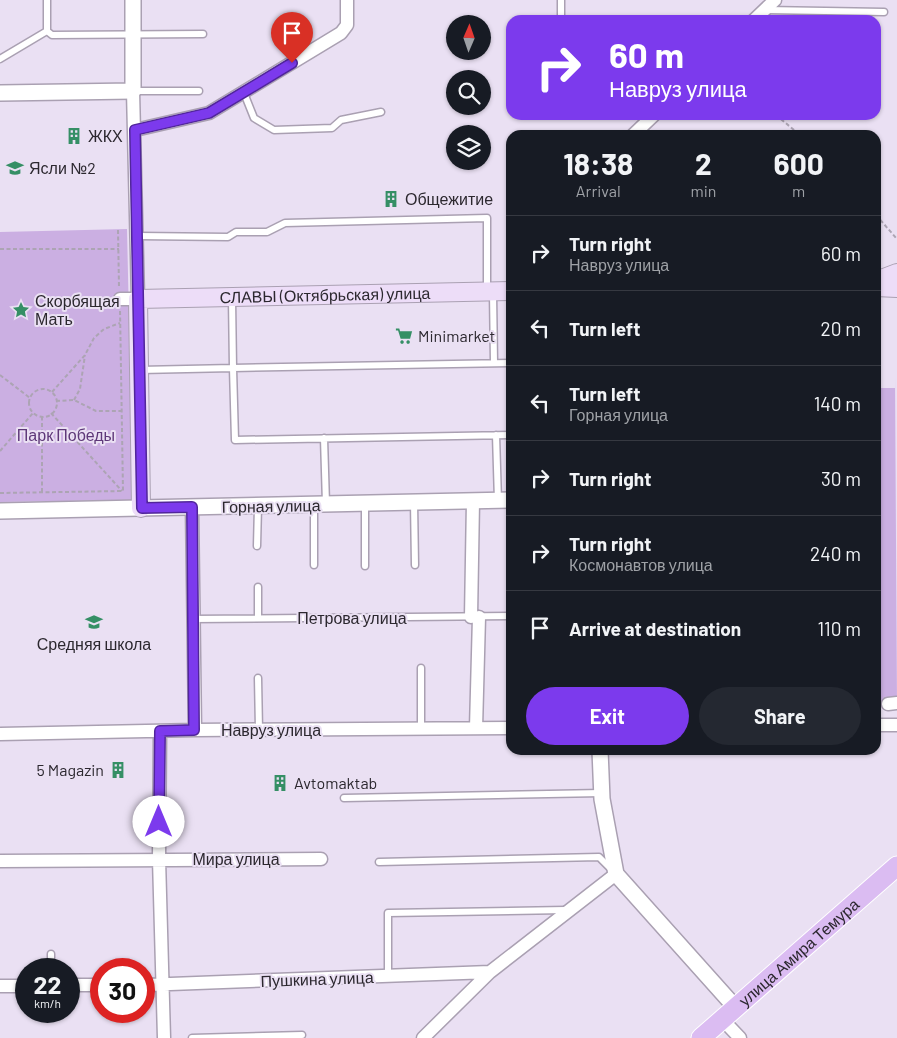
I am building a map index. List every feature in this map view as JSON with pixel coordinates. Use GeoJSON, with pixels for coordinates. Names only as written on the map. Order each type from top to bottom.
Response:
{"type":"FeatureCollection","features":[{"type":"Feature","properties":{"kind":"main road"},"geometry":{"type":"LineString","coordinates":[[881,279],[897,273]]}},
{"type":"Feature","properties":{"kind":"main road"},"geometry":{"type":"LineString","coordinates":[[881,287],[897,288]]}},
{"type":"Feature","properties":{"kind":"main road","name":"СЛАВЫ (Октябрьская) улица"},"geometry":{"type":"LineString","coordinates":[[138,299],[232,299],[506,291]]}},
{"type":"Feature","properties":{"kind":"main road"},"geometry":{"type":"LineString","coordinates":[[138,299],[142,508]]}},
{"type":"Feature","properties":{"kind":"main road","name":"улица Амира Темура"},"geometry":{"type":"LineString","coordinates":[[701,1038],[897,866]]}},
{"type":"Feature","properties":{"kind":"street"},"geometry":{"type":"LineString","coordinates":[[120,299],[138,299],[133,0]]}},
{"type":"Feature","properties":{"kind":"street"},"geometry":{"type":"LineString","coordinates":[[135,130],[209,113],[244,93],[341,33],[347,25],[347,0]]}},
{"type":"Feature","properties":{"kind":"street"},"geometry":{"type":"LineString","coordinates":[[759,15],[775,0]]}},
{"type":"Feature","properties":{"kind":"street"},"geometry":{"type":"LineString","coordinates":[[0,93],[134,91]]}},
{"type":"Feature","properties":{"kind":"street"},"geometry":{"type":"LineString","coordinates":[[638,130],[649,120]]}},
{"type":"Feature","properties":{"kind":"street"},"geometry":{"type":"LineString","coordinates":[[473,501],[476,728]]}},
{"type":"Feature","properties":{"kind":"street","name":"Горная улица"},"geometry":{"type":"LineString","coordinates":[[0,511],[504,501]]}},
{"type":"Feature","properties":{"kind":"street"},"geometry":{"type":"LineString","coordinates":[[192,507],[194,730]]}},
{"type":"Feature","properties":{"kind":"street"},"geometry":{"type":"LineString","coordinates":[[881,725],[897,725]]}},
{"type":"Feature","properties":{"kind":"street","name":"Навруз улица"},"geometry":{"type":"LineString","coordinates":[[0,734],[194,730],[506,728]]}},
{"type":"Feature","properties":{"kind":"street"},"geometry":{"type":"LineString","coordinates":[[160,731],[159,858],[164,1038]]}},
{"type":"Feature","properties":{"kind":"street"},"geometry":{"type":"LineString","coordinates":[[600,755],[602,793],[616,874],[728,1013],[740,1038]]}},
{"type":"Feature","properties":{"kind":"street","name":"Мира улица"},"geometry":{"type":"LineString","coordinates":[[0,861],[159,858],[321,859]]}},
{"type":"Feature","properties":{"kind":"street"},"geometry":{"type":"LineString","coordinates":[[423,1038],[490,972],[616,874]]}},
{"type":"Feature","properties":{"kind":"street","name":"Пушкина улица"},"geometry":{"type":"LineString","coordinates":[[155,984],[490,972]]}},
{"type":"Feature","properties":{"kind":"street"},"geometry":{"type":"LineString","coordinates":[[0,986],[15,986]]}},
{"type":"Feature","properties":{"kind":"lane"},"geometry":{"type":"LineString","coordinates":[[47,0],[47,31]]}},
{"type":"Feature","properties":{"kind":"lane"},"geometry":{"type":"LineString","coordinates":[[561,0],[561,15]]}},
{"type":"Feature","properties":{"kind":"lane"},"geometry":{"type":"LineString","coordinates":[[764,10],[884,12]]}},
{"type":"Feature","properties":{"kind":"lane"},"geometry":{"type":"LineString","coordinates":[[47,31],[52,34],[134,36],[203,34]]}},
{"type":"Feature","properties":{"kind":"lane"},"geometry":{"type":"LineString","coordinates":[[0,59],[47,31]]}},
{"type":"Feature","properties":{"kind":"lane"},"geometry":{"type":"LineString","coordinates":[[134,91],[199,91]]}},
{"type":"Feature","properties":{"kind":"lane"},"geometry":{"type":"LineString","coordinates":[[244,93],[254,118],[274,130],[332,128],[341,120],[381,112]]}},
{"type":"Feature","properties":{"kind":"lane"},"geometry":{"type":"LineString","coordinates":[[138,236],[228,237],[236,232],[267,232],[285,223],[487,218],[494,363]]}},
{"type":"Feature","properties":{"kind":"lane"},"geometry":{"type":"LineString","coordinates":[[232,299],[234,440],[506,434]]}},
{"type":"Feature","properties":{"kind":"lane"},"geometry":{"type":"LineString","coordinates":[[139,370],[506,363]]}},
{"type":"Feature","properties":{"kind":"lane"},"geometry":{"type":"LineString","coordinates":[[496,435],[504,501]]}},
{"type":"Feature","properties":{"kind":"lane"},"geometry":{"type":"LineString","coordinates":[[314,565],[324,438]]}},
{"type":"Feature","properties":{"kind":"lane"},"geometry":{"type":"LineString","coordinates":[[414,502],[415,565]]}},
{"type":"Feature","properties":{"kind":"lane"},"geometry":{"type":"LineString","coordinates":[[365,566],[366,504]]}},
{"type":"Feature","properties":{"kind":"lane"},"geometry":{"type":"LineString","coordinates":[[257,546],[258,506]]}},
{"type":"Feature","properties":{"kind":"lane"},"geometry":{"type":"LineString","coordinates":[[258,587],[258,618]]}},
{"type":"Feature","properties":{"kind":"lane","name":"Петрова улица"},"geometry":{"type":"LineString","coordinates":[[193,619],[506,616]]}},
{"type":"Feature","properties":{"kind":"lane"},"geometry":{"type":"LineString","coordinates":[[421,668],[421,729]]}},
{"type":"Feature","properties":{"kind":"lane"},"geometry":{"type":"LineString","coordinates":[[258,678],[259,730]]}},
{"type":"Feature","properties":{"kind":"lane"},"geometry":{"type":"LineString","coordinates":[[344,798],[602,793]]}},
{"type":"Feature","properties":{"kind":"lane"},"geometry":{"type":"LineString","coordinates":[[379,862],[598,857],[616,874]]}},
{"type":"Feature","properties":{"kind":"lane"},"geometry":{"type":"LineString","coordinates":[[388,976],[388,913],[571,910]]}},
{"type":"Feature","properties":{"kind":"lane"},"geometry":{"type":"LineString","coordinates":[[192,1038],[302,1035]]}},
{"type":"Feature","properties":{"kind":"path"},"geometry":{"type":"LineString","coordinates":[[782,120],[794,130]]}},
{"type":"Feature","properties":{"kind":"path"},"geometry":{"type":"LineString","coordinates":[[881,221],[897,239]]}},
{"type":"Feature","properties":{"kind":"path"},"geometry":{"type":"LineString","coordinates":[[118,230],[123,491]]}},
{"type":"Feature","properties":{"kind":"path"},"geometry":{"type":"LineString","coordinates":[[0,249],[119,249]]}},
{"type":"Feature","properties":{"kind":"path"},"geometry":{"type":"LineString","coordinates":[[52,392],[85,355],[94,338],[104,329],[120,323]]}},
{"type":"Feature","properties":{"kind":"path"},"geometry":{"type":"LineString","coordinates":[[74,400],[80,389],[85,355]]}},
{"type":"Feature","properties":{"kind":"path"},"geometry":{"type":"LineString","coordinates":[[0,375],[30,398]]}},
{"type":"Feature","properties":{"kind":"path"},"geometry":{"type":"LineString","coordinates":[[51,414],[42,416],[33,412],[29,406],[30,398],[39,389],[52,392]]}},
{"type":"Feature","properties":{"kind":"path"},"geometry":{"type":"LineString","coordinates":[[51,414],[56,401],[52,392]]}},
{"type":"Feature","properties":{"kind":"path"},"geometry":{"type":"LineString","coordinates":[[56,401],[74,400],[96,411],[122,411]]}},
{"type":"Feature","properties":{"kind":"path"},"geometry":{"type":"LineString","coordinates":[[0,451],[33,412]]}},
{"type":"Feature","properties":{"kind":"path"},"geometry":{"type":"LineString","coordinates":[[51,414],[123,491]]}},
{"type":"Feature","properties":{"kind":"path"},"geometry":{"type":"LineString","coordinates":[[42,416],[42,493]]}},
{"type":"Feature","properties":{"kind":"path"},"geometry":{"type":"LineString","coordinates":[[0,493],[123,491]]}},
{"type":"Feature","properties":{"kind":"green space","name":"Парк Победы"},"geometry":{"type":"Polygon","coordinates":[[[127,229],[133,500],[0,502],[0,232],[127,229]]]}},
{"type":"Feature","properties":{"kind":"green space"},"geometry":{"type":"Polygon","coordinates":[[[895,376],[897,706],[881,707],[881,388],[895,388],[895,376]]]}},
{"type":"Feature","properties":{"kind":"place","name":"ЖКХ"},"geometry":{"type":"Point","coordinates":[74,136]}},
{"type":"Feature","properties":{"kind":"place","name":"Ясли №2"},"geometry":{"type":"Point","coordinates":[15,168]}},
{"type":"Feature","properties":{"kind":"place","name":"Общежитие"},"geometry":{"type":"Point","coordinates":[391,199]}},
{"type":"Feature","properties":{"kind":"place","name":"Скорбящая Мать"},"geometry":{"type":"Point","coordinates":[21,310]}},
{"type":"Feature","properties":{"kind":"place","name":"Minimarket"},"geometry":{"type":"Point","coordinates":[404,336]}},
{"type":"Feature","properties":{"kind":"place","name":"Средняя школа"},"geometry":{"type":"Point","coordinates":[94,622]}},
{"type":"Feature","properties":{"kind":"place","name":"5 Magazin"},"geometry":{"type":"Point","coordinates":[118,770]}},
{"type":"Feature","properties":{"kind":"place","name":"Avtomaktab"},"geometry":{"type":"Point","coordinates":[280,783]}},
{"type":"Feature","properties":{"kind":"route"},"geometry":{"type":"LineString","coordinates":[[159,822],[160,731],[194,730],[192,507],[142,508],[135,130],[209,113],[292,63]]}}]}
